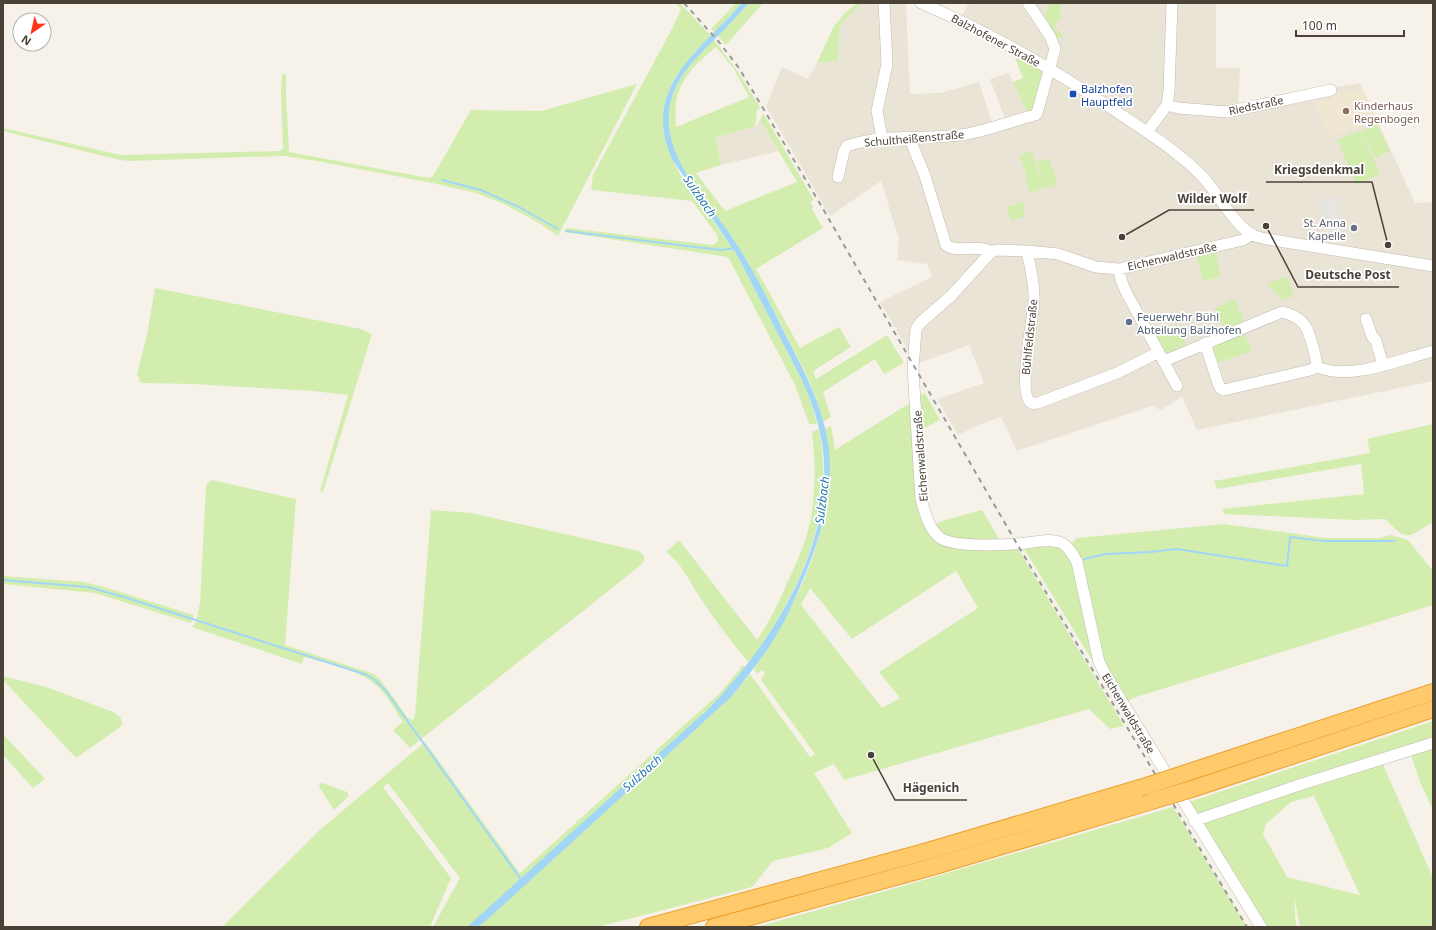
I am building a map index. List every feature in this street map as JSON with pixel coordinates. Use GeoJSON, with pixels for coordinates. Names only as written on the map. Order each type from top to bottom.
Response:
{"type":"FeatureCollection","features":[{"type":"Feature","properties":{"kind":"highway"},"geometry":{"type":"LineString","coordinates":[[648,927],[928,851],[1140,788],[1433,692]]}},
{"type":"Feature","properties":{"kind":"highway"},"geometry":{"type":"LineString","coordinates":[[714,927],[935,866],[1192,789],[1433,709]]}},
{"type":"Feature","properties":{"kind":"street"},"geometry":{"type":"LineString","coordinates":[[882,138],[878,111],[887,64],[884,3]]}},
{"type":"Feature","properties":{"kind":"street","name":"Balzhofener Straße"},"geometry":{"type":"LineString","coordinates":[[921,3],[986,33],[1050,69],[1091,94],[1147,132],[1201,175],[1240,224],[1252,234],[1273,240],[1433,266]]}},
{"type":"Feature","properties":{"kind":"street","name":"Balzhofener Straße"},"geometry":{"type":"LineString","coordinates":[[1028,3],[1053,42],[1055,49],[1050,69]]}},
{"type":"Feature","properties":{"kind":"street"},"geometry":{"type":"LineString","coordinates":[[1147,132],[1167,105],[1169,91],[1172,3]]}},
{"type":"Feature","properties":{"kind":"street","name":"Schultheißenstraße"},"geometry":{"type":"LineString","coordinates":[[838,177],[844,151],[847,146],[867,140],[882,138],[961,135],[1035,115],[1039,111],[1050,69]]}},
{"type":"Feature","properties":{"kind":"street","name":"Riedstraße"},"geometry":{"type":"LineString","coordinates":[[1167,105],[1178,108],[1227,112],[1247,109],[1331,90]]}},
{"type":"Feature","properties":{"kind":"street"},"geometry":{"type":"LineString","coordinates":[[909,137],[924,176],[946,245],[952,248],[986,249],[991,252]]}},
{"type":"Feature","properties":{"kind":"street","name":"Eichenwaldstraße"},"geometry":{"type":"LineString","coordinates":[[1252,234],[1243,240],[1119,269],[1096,267],[1058,254],[997,250],[991,252],[951,296],[923,319],[916,329],[913,369],[921,499],[924,511],[934,530],[944,540],[951,543],[1017,544],[1053,541],[1060,542],[1068,548],[1076,562],[1099,662],[1105,674],[1194,821],[1261,927]]}},
{"type":"Feature","properties":{"kind":"street","name":"Bühlfeldstraße"},"geometry":{"type":"LineString","coordinates":[[1027,251],[1034,284],[1034,296],[1024,376],[1026,392],[1032,404],[1162,357]]}},
{"type":"Feature","properties":{"kind":"street"},"geometry":{"type":"LineString","coordinates":[[1119,269],[1123,285],[1177,386]]}},
{"type":"Feature","properties":{"kind":"street"},"geometry":{"type":"LineString","coordinates":[[1162,357],[1205,343],[1276,313],[1286,312],[1305,325],[1316,357],[1316,367]]}},
{"type":"Feature","properties":{"kind":"street"},"geometry":{"type":"LineString","coordinates":[[1366,319],[1372,336],[1376,341],[1383,365]]}},
{"type":"Feature","properties":{"kind":"street"},"geometry":{"type":"LineString","coordinates":[[1205,343],[1220,388],[1224,390],[1310,370],[1316,367],[1330,371],[1347,372],[1383,365],[1433,351]]}},
{"type":"Feature","properties":{"kind":"street"},"geometry":{"type":"LineString","coordinates":[[1194,821],[1299,785],[1433,743]]}},
{"type":"Feature","properties":{"kind":"shaded area"},"geometry":{"type":"Polygon","coordinates":[[[863,3],[906,4],[910,94],[940,93],[979,82],[992,122],[1005,119],[990,79],[1009,73],[1028,114],[1044,70],[958,23],[969,3],[1216,3],[1216,68],[1240,68],[1238,106],[1294,94],[1360,83],[1415,203],[1433,202],[1433,381],[1197,430],[1182,397],[1161,410],[1152,406],[1017,451],[1001,417],[958,435],[937,399],[984,383],[969,345],[916,364],[880,302],[932,277],[927,264],[897,260],[899,239],[881,181],[830,216],[766,106],[782,67],[808,79],[817,63],[838,61],[840,26],[854,10],[863,3]]]}},
{"type":"Feature","properties":{"kind":"shaded area","name":"Kinderhaus Regenbogen"},"geometry":{"type":"Polygon","coordinates":[[[1363,89],[1377,120],[1330,138],[1313,98],[1316,98],[1317,101],[1332,99],[1331,93],[1363,89]]]}},
{"type":"Feature","properties":{"kind":"shaded area"},"geometry":{"type":"Polygon","coordinates":[[[760,120],[778,151],[721,165],[716,136],[755,127],[760,120]]]}},
{"type":"Feature","properties":{"kind":"shaded area"},"geometry":{"type":"Polygon","coordinates":[[[1321,197],[1339,198],[1341,234],[1329,234],[1328,226],[1323,226],[1321,197]]]}},
{"type":"Feature","properties":{"kind":"green space"},"geometry":{"type":"Polygon","coordinates":[[[676,3],[680,3],[711,36],[695,52],[675,78],[668,93],[665,105],[668,150],[680,174],[737,255],[802,380],[810,398],[817,424],[809,424],[795,385],[728,257],[564,232],[567,228],[713,245],[718,241],[717,235],[692,201],[591,189],[593,175],[673,27],[681,9],[676,3]]]}},
{"type":"Feature","properties":{"kind":"green space"},"geometry":{"type":"Polygon","coordinates":[[[736,3],[742,3],[715,32],[711,29],[736,3]]]}},
{"type":"Feature","properties":{"kind":"green space"},"geometry":{"type":"Polygon","coordinates":[[[749,3],[763,3],[726,45],[718,36],[749,3]]]}},
{"type":"Feature","properties":{"kind":"green space"},"geometry":{"type":"Polygon","coordinates":[[[857,3],[863,3],[854,10],[840,26],[838,61],[817,63],[834,26],[845,13],[857,3]]]}},
{"type":"Feature","properties":{"kind":"green space"},"geometry":{"type":"Polygon","coordinates":[[[1051,3],[1063,3],[1059,9],[1062,18],[1054,26],[1063,36],[1058,39],[1043,18],[1051,3]]]}},
{"type":"Feature","properties":{"kind":"green space"},"geometry":{"type":"Polygon","coordinates":[[[714,40],[736,69],[760,107],[757,110],[755,127],[716,137],[721,165],[696,173],[725,211],[797,182],[760,120],[763,113],[814,200],[810,202],[813,207],[812,209],[823,228],[756,269],[800,348],[839,327],[851,347],[813,371],[816,379],[887,335],[904,363],[884,374],[875,359],[823,392],[831,417],[823,422],[808,378],[758,281],[732,237],[698,192],[679,160],[672,144],[669,127],[669,113],[675,89],[688,68],[714,40]],[[716,47],[696,65],[685,79],[678,96],[676,108],[676,127],[749,97],[734,69],[716,47]]]}},
{"type":"Feature","properties":{"kind":"green space"},"geometry":{"type":"Polygon","coordinates":[[[1012,50],[1044,70],[1033,113],[1028,114],[1013,82],[1023,78],[1012,50]]]}},
{"type":"Feature","properties":{"kind":"green space"},"geometry":{"type":"Polygon","coordinates":[[[282,74],[286,75],[289,152],[429,178],[433,176],[471,110],[541,111],[637,84],[558,236],[539,223],[504,204],[476,193],[317,161],[284,156],[130,161],[120,160],[3,131],[3,128],[121,155],[280,151],[283,148],[281,94],[282,74]]]}},
{"type":"Feature","properties":{"kind":"green space"},"geometry":{"type":"Polygon","coordinates":[[[1377,123],[1390,151],[1375,158],[1362,131],[1377,123]]]}},
{"type":"Feature","properties":{"kind":"green space"},"geometry":{"type":"Polygon","coordinates":[[[1361,130],[1380,174],[1357,185],[1337,140],[1361,130]]]}},
{"type":"Feature","properties":{"kind":"green space"},"geometry":{"type":"Polygon","coordinates":[[[1031,151],[1043,184],[1037,162],[1049,158],[1058,184],[1030,193],[1025,181],[1028,179],[1019,155],[1031,151]]]}},
{"type":"Feature","properties":{"kind":"green space"},"geometry":{"type":"Polygon","coordinates":[[[1023,202],[1025,208],[1022,209],[1025,216],[1011,221],[1006,207],[1023,202]]]}},
{"type":"Feature","properties":{"kind":"green space"},"geometry":{"type":"Polygon","coordinates":[[[1216,250],[1220,277],[1203,281],[1196,254],[1216,250]]]}},
{"type":"Feature","properties":{"kind":"green space"},"geometry":{"type":"Polygon","coordinates":[[[1287,276],[1294,296],[1283,300],[1267,284],[1287,276]]]}},
{"type":"Feature","properties":{"kind":"green space"},"geometry":{"type":"Polygon","coordinates":[[[155,288],[361,329],[372,334],[323,492],[320,491],[348,395],[313,391],[193,384],[141,383],[137,374],[147,335],[155,288]]]}},
{"type":"Feature","properties":{"kind":"green space"},"geometry":{"type":"Polygon","coordinates":[[[1235,299],[1244,321],[1225,330],[1215,308],[1235,299]]]}},
{"type":"Feature","properties":{"kind":"green space"},"geometry":{"type":"Polygon","coordinates":[[[1176,324],[1186,345],[1167,354],[1156,335],[1176,324]]]}},
{"type":"Feature","properties":{"kind":"green space"},"geometry":{"type":"Polygon","coordinates":[[[1243,330],[1252,351],[1217,363],[1211,346],[1243,330]]]}},
{"type":"Feature","properties":{"kind":"green space"},"geometry":{"type":"Polygon","coordinates":[[[925,393],[940,420],[921,430],[919,396],[925,393]]]}},
{"type":"Feature","properties":{"kind":"green space"},"geometry":{"type":"Polygon","coordinates":[[[913,401],[917,481],[935,537],[1017,547],[1124,726],[1110,729],[1089,709],[844,780],[834,764],[814,773],[852,833],[828,848],[773,861],[752,887],[598,927],[433,927],[460,878],[388,783],[383,787],[451,878],[430,927],[222,927],[322,828],[425,742],[520,873],[720,693],[743,665],[746,668],[706,711],[529,881],[732,696],[750,674],[810,757],[815,754],[761,680],[765,672],[762,670],[757,674],[754,669],[788,613],[814,555],[822,525],[827,494],[828,462],[825,429],[831,426],[835,450],[913,401]],[[956,571],[852,639],[810,588],[801,605],[882,708],[900,698],[879,672],[978,608],[956,571]]]}},
{"type":"Feature","properties":{"kind":"green space"},"geometry":{"type":"Polygon","coordinates":[[[1433,424],[1433,522],[1413,534],[1408,536],[1404,535],[1385,519],[1355,520],[1224,514],[1222,509],[1364,494],[1361,464],[1217,489],[1214,481],[1370,453],[1367,439],[1433,424]]]}},
{"type":"Feature","properties":{"kind":"green space"},"geometry":{"type":"Polygon","coordinates":[[[819,429],[823,458],[823,488],[817,527],[803,568],[784,610],[749,663],[717,622],[681,567],[666,552],[679,540],[757,640],[777,605],[806,538],[812,512],[814,485],[812,432],[819,429]]]}},
{"type":"Feature","properties":{"kind":"green space"},"geometry":{"type":"Polygon","coordinates":[[[212,480],[296,499],[285,645],[374,674],[380,679],[408,718],[412,720],[415,716],[431,510],[472,513],[639,551],[644,556],[644,561],[641,565],[410,748],[393,730],[403,722],[389,700],[380,689],[364,677],[344,668],[304,657],[302,664],[192,627],[196,621],[200,603],[206,487],[212,480]]]}},
{"type":"Feature","properties":{"kind":"green space"},"geometry":{"type":"Polygon","coordinates":[[[982,510],[999,539],[972,540],[952,538],[944,534],[936,524],[945,520],[982,510]]]}},
{"type":"Feature","properties":{"kind":"green space"},"geometry":{"type":"Polygon","coordinates":[[[1224,524],[1326,538],[1379,538],[1391,535],[1408,540],[1433,571],[1433,605],[1133,698],[1127,702],[1101,662],[1072,543],[1077,538],[1224,524]]]}},
{"type":"Feature","properties":{"kind":"green space"},"geometry":{"type":"Polygon","coordinates":[[[1051,545],[1059,546],[1073,558],[1103,678],[1023,547],[1051,545]]]}},
{"type":"Feature","properties":{"kind":"green space"},"geometry":{"type":"Polygon","coordinates":[[[3,576],[84,582],[194,615],[191,623],[95,593],[3,584],[3,576]]]}},
{"type":"Feature","properties":{"kind":"green space"},"geometry":{"type":"Polygon","coordinates":[[[3,676],[46,687],[113,712],[118,715],[122,724],[119,728],[76,758],[3,680],[3,676]]]}},
{"type":"Feature","properties":{"kind":"green space"},"geometry":{"type":"Polygon","coordinates":[[[1433,721],[1433,740],[1382,762],[1433,878],[1433,927],[1300,927],[1294,896],[1296,927],[1265,927],[1196,814],[1186,803],[1433,721]],[[1314,796],[1291,802],[1266,824],[1263,834],[1287,877],[1360,895],[1314,796]]]}},
{"type":"Feature","properties":{"kind":"green space"},"geometry":{"type":"Polygon","coordinates":[[[3,734],[45,779],[33,788],[3,755],[3,734]]]}},
{"type":"Feature","properties":{"kind":"green space"},"geometry":{"type":"Polygon","coordinates":[[[1433,745],[1433,810],[1420,782],[1411,755],[1433,745]]]}},
{"type":"Feature","properties":{"kind":"green space"},"geometry":{"type":"Polygon","coordinates":[[[322,783],[347,792],[349,796],[334,810],[320,788],[319,784],[322,783]]]}},
{"type":"Feature","properties":{"kind":"green space"},"geometry":{"type":"Polygon","coordinates":[[[1173,807],[1247,927],[757,927],[903,886],[1173,807]]]}},
{"type":"Feature","properties":{"kind":"water","name":"Sulzbach"},"geometry":{"type":"Polygon","coordinates":[[[742,3],[749,3],[691,64],[679,81],[671,101],[669,128],[673,144],[686,174],[733,239],[763,290],[801,366],[822,415],[829,449],[830,469],[829,490],[821,531],[794,602],[781,627],[764,654],[732,696],[489,918],[478,927],[467,927],[706,711],[730,685],[753,656],[774,625],[793,592],[808,558],[818,522],[824,486],[823,450],[818,423],[812,405],[802,380],[737,255],[672,159],[664,134],[664,111],[669,90],[693,54],[742,3]]]}},
{"type":"Feature","properties":{"kind":"waterway"},"geometry":{"type":"LineString","coordinates":[[442,180],[481,190],[519,207],[558,229]]}},
{"type":"Feature","properties":{"kind":"waterway"},"geometry":{"type":"LineString","coordinates":[[566,231],[712,249],[723,250],[734,248]]}},
{"type":"Feature","properties":{"kind":"waterway"},"geometry":{"type":"LineString","coordinates":[[1084,559],[1106,554],[1177,549],[1287,566],[1290,537],[1323,541],[1394,541]]}},
{"type":"Feature","properties":{"kind":"waterway"},"geometry":{"type":"LineString","coordinates":[[3,580],[88,587],[124,597],[367,675],[376,681],[386,691],[522,881]]}},
{"type":"Feature","properties":{"kind":"railway"},"geometry":{"type":"LineString","coordinates":[[684,3],[719,42],[739,68],[819,202],[1017,544],[1247,927]]}},
{"type":"Feature","properties":{"kind":"place","name":"Balzhofen Hauptfeld"},"geometry":{"type":"Point","coordinates":[1073,94]}},
{"type":"Feature","properties":{"kind":"place","name":"Kinderhaus Regenbogen"},"geometry":{"type":"Point","coordinates":[1346,111]}},
{"type":"Feature","properties":{"kind":"place","name":"Deutsche Post"},"geometry":{"type":"Point","coordinates":[1266,226]}},
{"type":"Feature","properties":{"kind":"place","name":"St. Anna Kapelle"},"geometry":{"type":"Point","coordinates":[1354,228]}},
{"type":"Feature","properties":{"kind":"place","name":"Wilder Wolf"},"geometry":{"type":"Point","coordinates":[1122,237]}},
{"type":"Feature","properties":{"kind":"place","name":"Kriegsdenkmal"},"geometry":{"type":"Point","coordinates":[1388,245]}},
{"type":"Feature","properties":{"kind":"place","name":"Feuerwehr Bühl Abteilung Balzhofen"},"geometry":{"type":"Point","coordinates":[1129,322]}},
{"type":"Feature","properties":{"kind":"place","name":"Hägenich"},"geometry":{"type":"Point","coordinates":[871,755]}}]}
